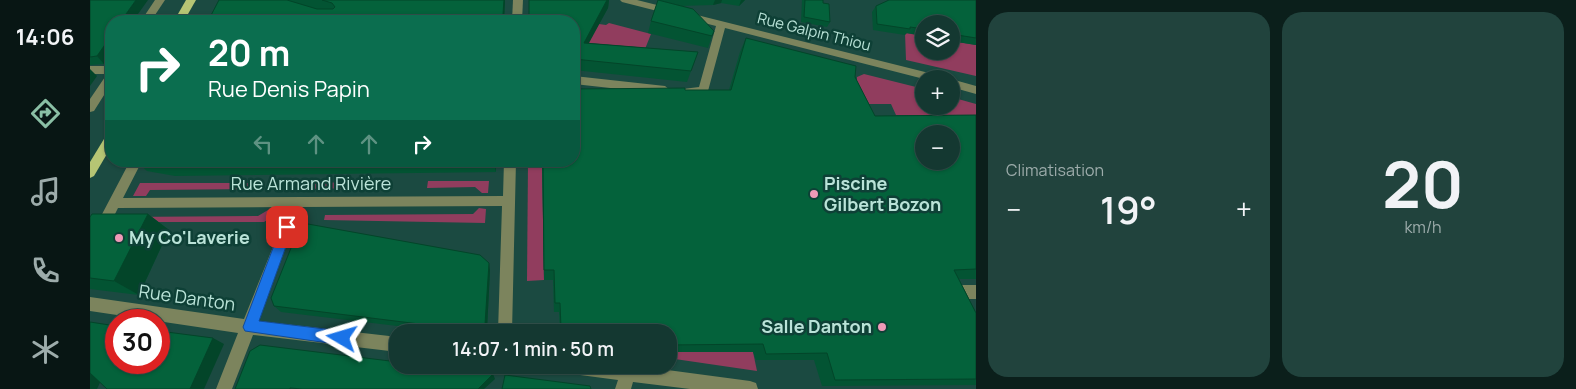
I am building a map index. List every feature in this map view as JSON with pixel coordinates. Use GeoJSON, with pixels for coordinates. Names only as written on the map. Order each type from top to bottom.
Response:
{"type":"FeatureCollection","features":[{"type":"Feature","properties":{"kind":"main road"},"geometry":{"type":"LineString","coordinates":[[182,15],[191,0]]}},
{"type":"Feature","properties":{"kind":"main road"},"geometry":{"type":"LineString","coordinates":[[90,173],[105,147]]}},
{"type":"Feature","properties":{"kind":"street"},"geometry":{"type":"LineString","coordinates":[[150,15],[160,0]]}},
{"type":"Feature","properties":{"kind":"street"},"geometry":{"type":"LineString","coordinates":[[517,15],[518,0]]}},
{"type":"Feature","properties":{"kind":"street","name":"Rue Galpin Thiou"},"geometry":{"type":"LineString","coordinates":[[625,0],[637,1],[915,73]]}},
{"type":"Feature","properties":{"kind":"street"},"geometry":{"type":"LineString","coordinates":[[580,81],[686,92],[703,91],[721,24]]}},
{"type":"Feature","properties":{"kind":"street"},"geometry":{"type":"LineString","coordinates":[[90,70],[105,70]]}},
{"type":"Feature","properties":{"kind":"street"},"geometry":{"type":"LineString","coordinates":[[90,108],[105,85]]}},
{"type":"Feature","properties":{"kind":"street"},"geometry":{"type":"LineString","coordinates":[[960,86],[976,90]]}},
{"type":"Feature","properties":{"kind":"street"},"geometry":{"type":"LineString","coordinates":[[90,250],[133,167]]}},
{"type":"Feature","properties":{"kind":"street"},"geometry":{"type":"LineString","coordinates":[[505,324],[510,167]]}},
{"type":"Feature","properties":{"kind":"street","name":"Rue Armand Rivière"},"geometry":{"type":"LineString","coordinates":[[114,203],[508,201]]}},
{"type":"Feature","properties":{"kind":"street"},"geometry":{"type":"LineString","coordinates":[[224,389],[250,327],[297,202]]}},
{"type":"Feature","properties":{"kind":"street"},"geometry":{"type":"LineString","coordinates":[[976,292],[957,292],[976,332]]}},
{"type":"Feature","properties":{"kind":"street","name":"Rue Danton"},"geometry":{"type":"LineString","coordinates":[[90,304],[250,327],[389,344]]}},
{"type":"Feature","properties":{"kind":"street"},"geometry":{"type":"LineString","coordinates":[[623,389],[627,374]]}},
{"type":"Feature","properties":{"kind":"street"},"geometry":{"type":"LineString","coordinates":[[642,374],[750,389]]}},
{"type":"Feature","properties":{"kind":"shaded area"},"geometry":{"type":"Polygon","coordinates":[[[609,23],[651,34],[645,49],[599,55],[580,35],[599,24],[606,25],[609,23]]]}},
{"type":"Feature","properties":{"kind":"shaded area"},"geometry":{"type":"Polygon","coordinates":[[[905,33],[915,35],[915,60],[960,60],[960,42],[976,45],[976,76],[960,72],[960,70],[950,70],[906,60],[905,33]]]}},
{"type":"Feature","properties":{"kind":"shaded area"},"geometry":{"type":"Polygon","coordinates":[[[864,74],[915,87],[915,115],[960,115],[960,100],[976,104],[976,116],[896,115],[891,104],[868,104],[857,82],[857,77],[864,74]]]}},
{"type":"Feature","properties":{"kind":"shaded area"},"geometry":{"type":"Polygon","coordinates":[[[528,167],[542,167],[544,280],[527,281],[528,167]]]}},
{"type":"Feature","properties":{"kind":"shaded area"},"geometry":{"type":"Polygon","coordinates":[[[428,181],[489,181],[488,193],[482,193],[475,187],[427,188],[428,181]]]}},
{"type":"Feature","properties":{"kind":"shaded area"},"geometry":{"type":"Polygon","coordinates":[[[372,182],[371,188],[297,189],[298,183],[372,182]]]}},
{"type":"Feature","properties":{"kind":"shaded area"},"geometry":{"type":"Polygon","coordinates":[[[140,183],[265,183],[263,189],[150,190],[146,196],[133,196],[140,183]]]}},
{"type":"Feature","properties":{"kind":"shaded area"},"geometry":{"type":"Polygon","coordinates":[[[479,208],[486,209],[485,223],[324,220],[325,215],[473,214],[479,208]]]}},
{"type":"Feature","properties":{"kind":"shaded area"},"geometry":{"type":"Polygon","coordinates":[[[268,210],[272,210],[269,219],[264,222],[119,222],[122,217],[258,216],[268,210]]]}},
{"type":"Feature","properties":{"kind":"shaded area"},"geometry":{"type":"Polygon","coordinates":[[[677,352],[753,352],[757,371],[677,359],[677,352]]]}},
{"type":"Feature","properties":{"kind":"building"},"geometry":{"type":"Polygon","coordinates":[[[90,0],[136,0],[125,15],[105,15],[105,45],[97,56],[90,57],[90,0]]]}},
{"type":"Feature","properties":{"kind":"building"},"geometry":{"type":"Polygon","coordinates":[[[219,0],[287,0],[317,9],[333,9],[335,7],[332,3],[322,0],[504,0],[502,15],[211,15],[219,0]]]}},
{"type":"Feature","properties":{"kind":"building"},"geometry":{"type":"Polygon","coordinates":[[[529,0],[607,0],[584,43],[698,52],[691,71],[580,60],[580,15],[529,15],[529,0]]]}},
{"type":"Feature","properties":{"kind":"building"},"geometry":{"type":"Polygon","coordinates":[[[658,0],[693,9],[714,31],[712,36],[651,21],[658,0]]]}},
{"type":"Feature","properties":{"kind":"building"},"geometry":{"type":"Polygon","coordinates":[[[805,0],[823,0],[823,3],[829,4],[830,22],[804,17],[805,0]]]}},
{"type":"Feature","properties":{"kind":"building"},"geometry":{"type":"Polygon","coordinates":[[[889,0],[976,0],[976,38],[960,35],[960,15],[915,15],[915,28],[910,27],[910,29],[877,24],[876,6],[889,0]]]}},
{"type":"Feature","properties":{"kind":"building"},"geometry":{"type":"Polygon","coordinates":[[[746,38],[856,66],[855,77],[875,116],[976,115],[976,269],[954,270],[976,313],[976,379],[835,380],[827,353],[766,354],[763,344],[677,345],[677,324],[561,324],[560,303],[555,303],[554,270],[544,270],[543,167],[580,167],[580,89],[685,88],[685,90],[731,90],[746,38]]]}},
{"type":"Feature","properties":{"kind":"building"},"geometry":{"type":"Polygon","coordinates":[[[92,214],[148,214],[114,281],[90,278],[90,217],[92,214]]]}},
{"type":"Feature","properties":{"kind":"building"},"geometry":{"type":"Polygon","coordinates":[[[308,224],[480,255],[489,263],[485,324],[419,324],[274,306],[271,298],[299,228],[308,224]]]}},
{"type":"Feature","properties":{"kind":"building"},"geometry":{"type":"Polygon","coordinates":[[[90,322],[105,324],[105,374],[170,374],[170,332],[213,338],[190,389],[107,389],[90,373],[90,322]]]}},
{"type":"Feature","properties":{"kind":"building"},"geometry":{"type":"Polygon","coordinates":[[[260,345],[389,361],[389,374],[493,374],[478,389],[235,389],[250,351],[260,345]]]}},
{"type":"Feature","properties":{"kind":"building"},"geometry":{"type":"Polygon","coordinates":[[[505,375],[590,386],[591,389],[502,389],[505,375]]]}},
{"type":"Feature","properties":{"kind":"place","name":"Piscine Gilbert Bozon"},"geometry":{"type":"Point","coordinates":[814,194]}},
{"type":"Feature","properties":{"kind":"place","name":"My Co'Laverie"},"geometry":{"type":"Point","coordinates":[119,238]}},
{"type":"Feature","properties":{"kind":"place","name":"Salle Danton"},"geometry":{"type":"Point","coordinates":[882,327]}},
{"type":"Feature","properties":{"kind":"route"},"geometry":{"type":"LineString","coordinates":[[287,227],[250,327],[342,338]]}}]}
